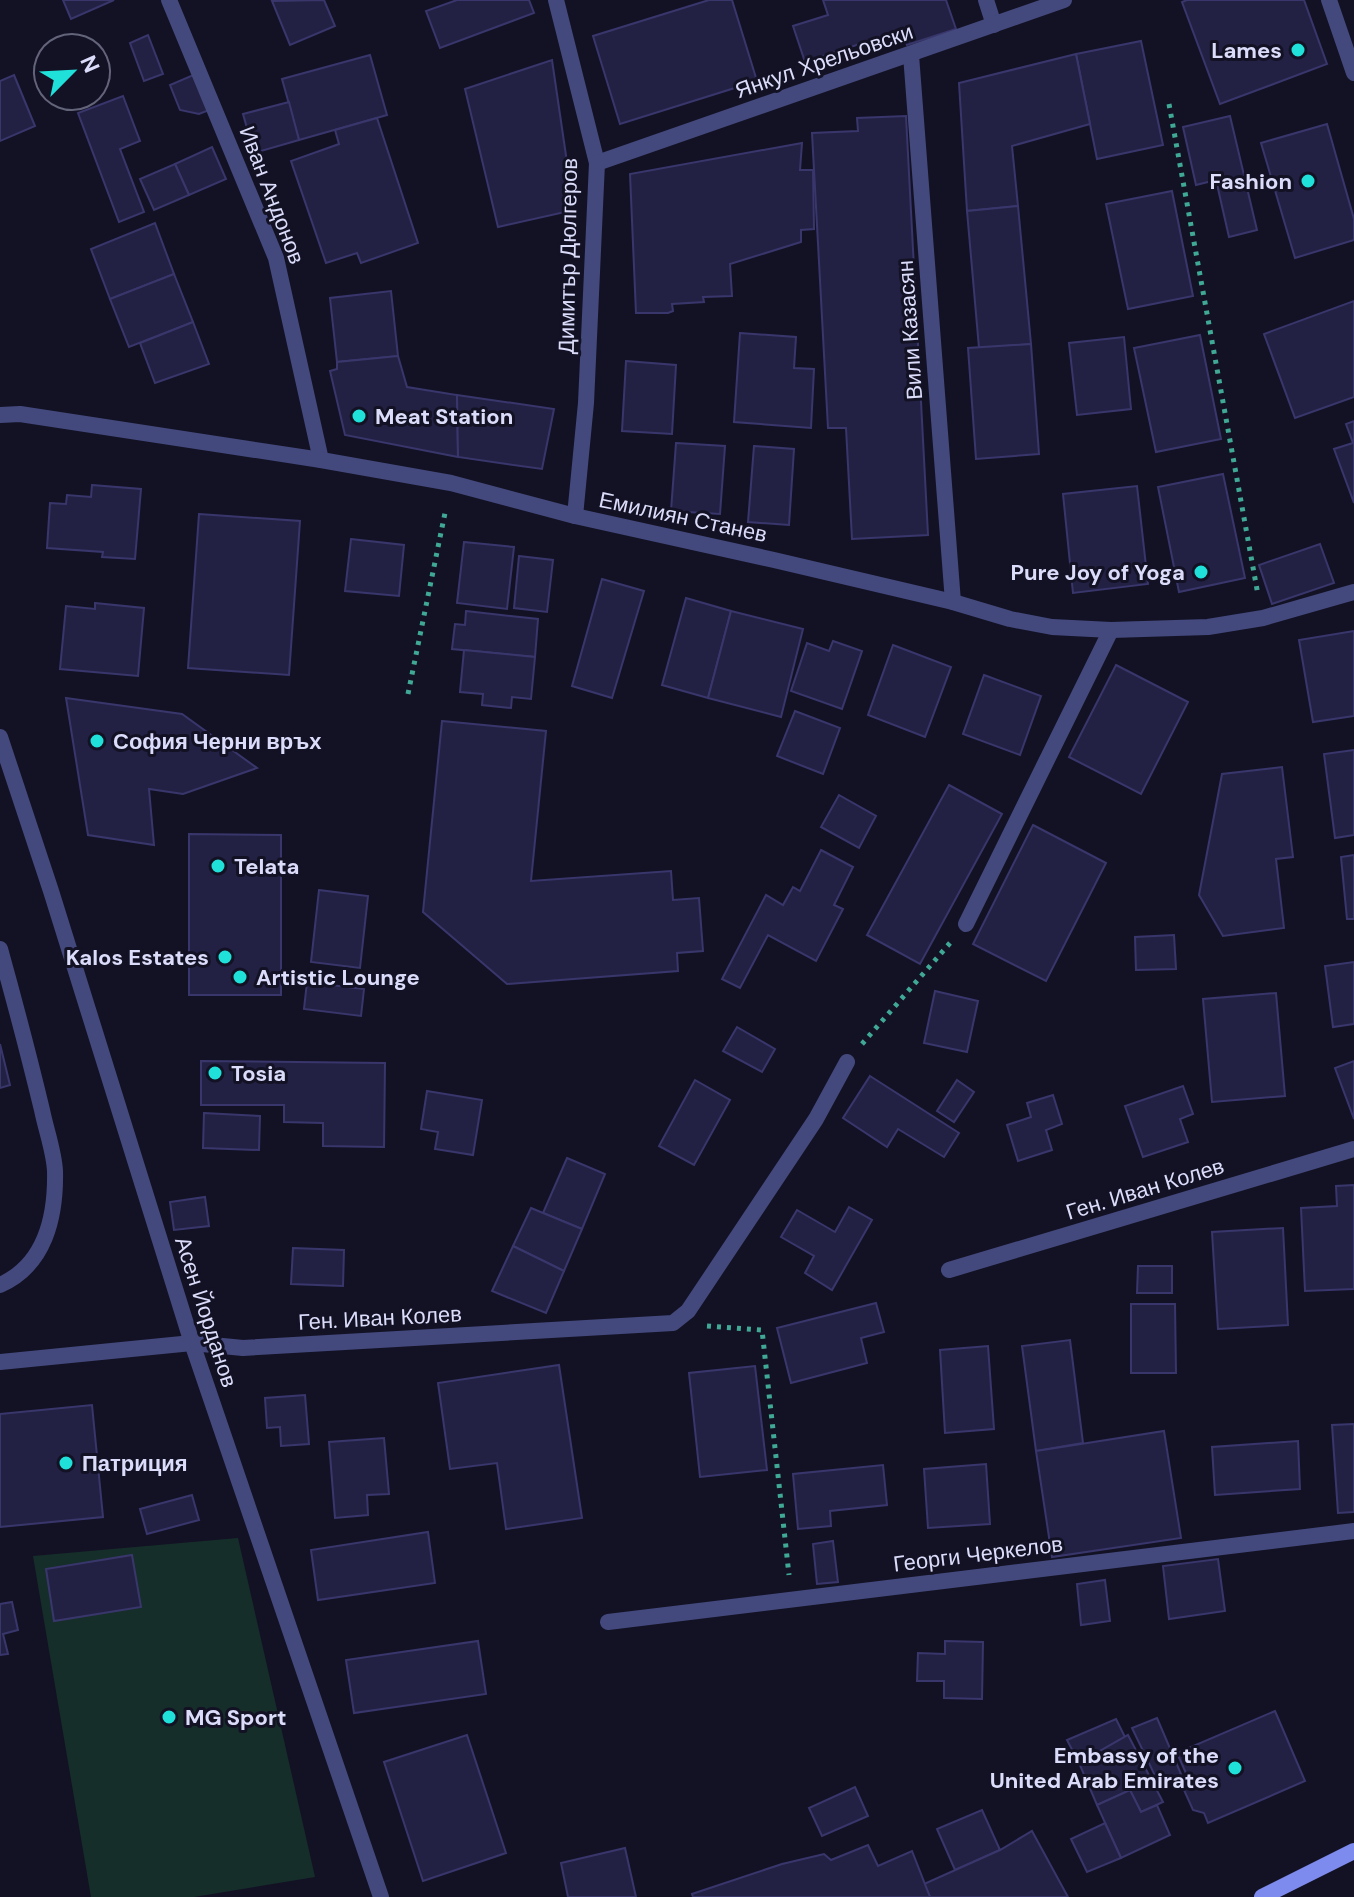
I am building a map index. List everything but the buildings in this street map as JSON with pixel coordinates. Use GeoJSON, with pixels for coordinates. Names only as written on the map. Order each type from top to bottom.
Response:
{"type":"FeatureCollection","features":[{"type":"Feature","properties":{"kind":"main road"},"geometry":{"type":"LineString","coordinates":[[1262,1897],[1354,1851]]}},
{"type":"Feature","properties":{"kind":"street","name":"Иван Андонов"},"geometry":{"type":"LineString","coordinates":[[169,0],[276,258],[321,460]]}},
{"type":"Feature","properties":{"kind":"street","name":"Димитър Дюлгеров"},"geometry":{"type":"LineString","coordinates":[[556,0],[597,163],[586,403],[575,516]]}},
{"type":"Feature","properties":{"kind":"street"},"geometry":{"type":"LineString","coordinates":[[986,0],[994,25]]}},
{"type":"Feature","properties":{"kind":"street","name":"Янкул Хрельовски"},"geometry":{"type":"LineString","coordinates":[[597,163],[1064,0]]}},
{"type":"Feature","properties":{"kind":"street"},"geometry":{"type":"LineString","coordinates":[[1329,0],[1354,73]]}},
{"type":"Feature","properties":{"kind":"street","name":"Вили Казасян"},"geometry":{"type":"LineString","coordinates":[[911,55],[953,602]]}},
{"type":"Feature","properties":{"kind":"street","name":"Емилиян Станев"},"geometry":{"type":"LineString","coordinates":[[0,415],[20,414],[451,483],[575,516],[1052,627],[1111,630],[1208,627],[1263,618],[1354,592]]}},
{"type":"Feature","properties":{"kind":"street"},"geometry":{"type":"LineString","coordinates":[[966,924],[1111,630]]}},
{"type":"Feature","properties":{"kind":"street","name":"Асен Йорданов"},"geometry":{"type":"LineString","coordinates":[[0,737],[192,1343],[381,1897]]}},
{"type":"Feature","properties":{"kind":"street"},"geometry":{"type":"LineString","coordinates":[[0,949],[55,1168],[52,1214],[42,1245],[18,1277],[0,1285]]}},
{"type":"Feature","properties":{"kind":"street"},"geometry":{"type":"LineString","coordinates":[[667,1324],[679,1320],[688,1311],[816,1119],[847,1062]]}},
{"type":"Feature","properties":{"kind":"street","name":"Ген. Иван Колев"},"geometry":{"type":"LineString","coordinates":[[949,1270],[1354,1149]]}},
{"type":"Feature","properties":{"kind":"street","name":"Ген. Иван Колев"},"geometry":{"type":"LineString","coordinates":[[0,1362],[192,1343],[243,1348],[667,1324]]}},
{"type":"Feature","properties":{"kind":"street","name":"Георги Черкелов"},"geometry":{"type":"LineString","coordinates":[[608,1622],[1354,1531]]}},
{"type":"Feature","properties":{"kind":"path"},"geometry":{"type":"LineString","coordinates":[[1169,104],[1263,618]]}},
{"type":"Feature","properties":{"kind":"path"},"geometry":{"type":"LineString","coordinates":[[408,694],[451,483]]}},
{"type":"Feature","properties":{"kind":"path"},"geometry":{"type":"LineString","coordinates":[[847,1062],[966,924]]}},
{"type":"Feature","properties":{"kind":"path"},"geometry":{"type":"LineString","coordinates":[[667,1324],[762,1330],[792,1600]]}},
{"type":"Feature","properties":{"kind":"green space","name":"MG Sport"},"geometry":{"type":"Polygon","coordinates":[[[238,1538],[315,1877],[194,1897],[91,1897],[33,1556],[238,1538]]]}},
{"type":"Feature","properties":{"kind":"place","name":"Lames"},"geometry":{"type":"Point","coordinates":[1298,50]}},
{"type":"Feature","properties":{"kind":"place","name":"Fashion"},"geometry":{"type":"Point","coordinates":[1308,181]}},
{"type":"Feature","properties":{"kind":"place","name":"Meat Station"},"geometry":{"type":"Point","coordinates":[359,416]}},
{"type":"Feature","properties":{"kind":"place","name":"Pure Joy of Yoga"},"geometry":{"type":"Point","coordinates":[1201,572]}},
{"type":"Feature","properties":{"kind":"place","name":"София Черни връх"},"geometry":{"type":"Point","coordinates":[97,741]}},
{"type":"Feature","properties":{"kind":"place","name":"Telata"},"geometry":{"type":"Point","coordinates":[218,866]}},
{"type":"Feature","properties":{"kind":"place","name":"Kalos Estates"},"geometry":{"type":"Point","coordinates":[225,957]}},
{"type":"Feature","properties":{"kind":"place","name":"Artistic Lounge"},"geometry":{"type":"Point","coordinates":[240,977]}},
{"type":"Feature","properties":{"kind":"place","name":"Tosia"},"geometry":{"type":"Point","coordinates":[215,1073]}},
{"type":"Feature","properties":{"kind":"place","name":"Патриция"},"geometry":{"type":"Point","coordinates":[66,1463]}},
{"type":"Feature","properties":{"kind":"place","name":"MG Sport"},"geometry":{"type":"Point","coordinates":[169,1717]}},
{"type":"Feature","properties":{"kind":"place","name":"Embassy of the United Arab Emirates"},"geometry":{"type":"Point","coordinates":[1235,1768]}}]}
